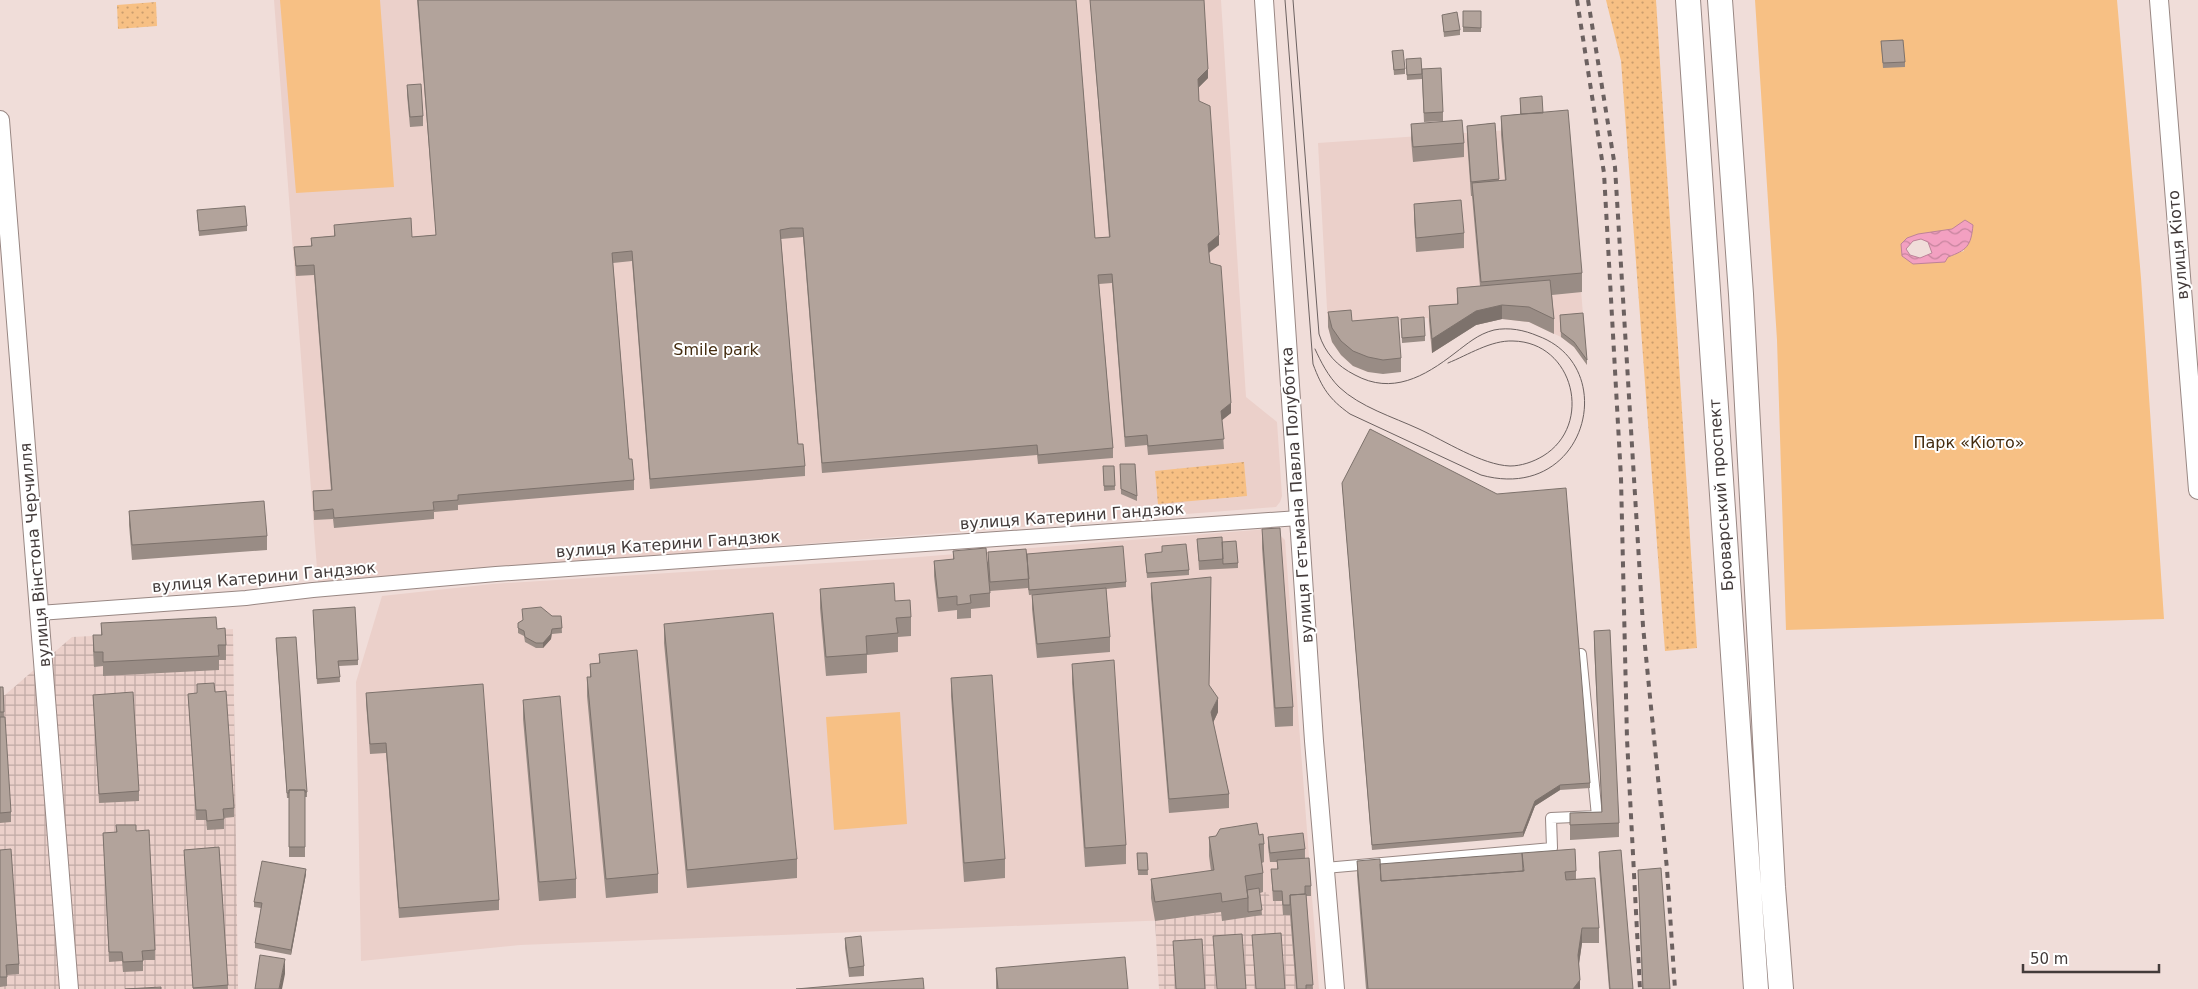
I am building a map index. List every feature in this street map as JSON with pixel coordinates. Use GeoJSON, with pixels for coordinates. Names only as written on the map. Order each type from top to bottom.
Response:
{"type":"FeatureCollection","features":[{"type":"Feature","properties":{"kind":"highway","name":"Броварський проспект"},"geometry":{"type":"LineString","coordinates":[[1688,0],[1756,989]]}},
{"type":"Feature","properties":{"kind":"highway","name":"Броварський проспект"},"geometry":{"type":"LineString","coordinates":[[1720,0],[1741,294],[1773,887],[1781,989]]}},
{"type":"Feature","properties":{"kind":"street","name":"вулиця Гетьмана Павла Полуботка"},"geometry":{"type":"LineString","coordinates":[[1264,0],[1314,742],[1335,989]]}},
{"type":"Feature","properties":{"kind":"street","name":"вулиця Кіото"},"geometry":{"type":"LineString","coordinates":[[2159,0],[2198,490]]}},
{"type":"Feature","properties":{"kind":"street","name":"вулиця Вінстона Черчилля"},"geometry":{"type":"LineString","coordinates":[[0,120],[69,989]]}},
{"type":"Feature","properties":{"kind":"street","name":"вулиця Катерини Гандзюк"},"geometry":{"type":"LineString","coordinates":[[39,613],[246,598],[313,590],[496,574],[1299,518]]}},
{"type":"Feature","properties":{"kind":"street"},"geometry":{"type":"LineString","coordinates":[[1325,868],[1552,848],[1551,818],[1597,816],[1581,654]]}},
{"type":"Feature","properties":{"kind":"shaded area"},"geometry":{"type":"Polygon","coordinates":[[[274,0],[1221,0],[1246,397],[1277,422],[1282,496],[1280,502],[1276,507],[318,582],[274,0]]]}},
{"type":"Feature","properties":{"kind":"shaded area"},"geometry":{"type":"Polygon","coordinates":[[[1568,126],[1587,365],[1574,347],[1561,337],[1529,322],[1502,319],[1476,325],[1432,353],[1428,318],[1398,320],[1368,372],[1353,366],[1341,355],[1332,342],[1328,327],[1318,143],[1568,126]]]}},
{"type":"Feature","properties":{"kind":"shaded area"},"geometry":{"type":"Polygon","coordinates":[[[1268,529],[1278,533],[1285,540],[1319,989],[1296,989],[1248,917],[520,945],[361,961],[356,682],[382,596],[492,584],[906,558],[1268,529]]]}},
{"type":"Feature","properties":{"kind":"shaded area"},"geometry":{"type":"Polygon","coordinates":[[[233,629],[238,989],[0,989],[0,695],[5,695],[72,637],[233,629]]]}},
{"type":"Feature","properties":{"kind":"shaded area"},"geometry":{"type":"Polygon","coordinates":[[[1267,892],[1273,901],[1282,901],[1290,914],[1296,989],[1159,989],[1155,921],[1221,912],[1223,921],[1245,895],[1267,892]]]}},
{"type":"Feature","properties":{"kind":"green space"},"geometry":{"type":"Polygon","coordinates":[[[280,0],[380,0],[394,187],[296,193],[280,0]]]}},
{"type":"Feature","properties":{"kind":"green space"},"geometry":{"type":"Polygon","coordinates":[[[1606,0],[1656,0],[1697,648],[1665,651],[1621,61],[1606,0]]]}},
{"type":"Feature","properties":{"kind":"green space","name":"Парк «Кіото»"},"geometry":{"type":"Polygon","coordinates":[[[1755,0],[2117,0],[2141,278],[2164,619],[1786,630],[1777,340],[1755,0]],[[1952,229],[1901,244],[1913,264],[1964,251],[1952,229]]]}},
{"type":"Feature","properties":{"kind":"green space"},"geometry":{"type":"Polygon","coordinates":[[[156,2],[157,26],[118,29],[117,5],[156,2]]]}},
{"type":"Feature","properties":{"kind":"green space"},"geometry":{"type":"Polygon","coordinates":[[[1244,462],[1247,496],[1158,504],[1155,471],[1244,462]]]}},
{"type":"Feature","properties":{"kind":"green space"},"geometry":{"type":"Polygon","coordinates":[[[900,712],[907,824],[834,830],[826,717],[900,712]]]}},
{"type":"Feature","properties":{"kind":"water"},"geometry":{"type":"Polygon","coordinates":[[[1965,220],[1973,225],[1971,238],[1967,246],[1960,252],[1948,257],[1945,262],[1913,264],[1902,256],[1901,244],[1907,238],[1918,234],[1952,229],[1965,220]],[[1921,239],[1913,241],[1906,249],[1910,255],[1920,258],[1932,253],[1928,242],[1921,239]]]}},
{"type":"Feature","properties":{"kind":"building"},"geometry":{"type":"Polygon","coordinates":[[[418,0],[1076,0],[1095,238],[1110,237],[1090,0],[1204,0],[1208,69],[1198,79],[1199,101],[1210,106],[1219,235],[1208,244],[1210,263],[1221,266],[1231,403],[1221,411],[1224,439],[1148,446],[1147,435],[1125,437],[1112,274],[1098,275],[1113,448],[1038,455],[1037,445],[822,463],[803,228],[791,228],[780,230],[798,444],[803,444],[805,466],[650,479],[632,251],[612,253],[629,459],[632,459],[634,480],[458,495],[458,500],[433,502],[434,510],[334,518],[333,509],[314,511],[313,491],[332,490],[314,265],[296,266],[294,247],[312,246],[311,238],[335,236],[334,225],[411,218],[412,237],[436,235],[418,0]]]}},
{"type":"Feature","properties":{"kind":"building"},"geometry":{"type":"Polygon","coordinates":[[[1463,11],[1481,11],[1481,28],[1463,27],[1463,11]]]}},
{"type":"Feature","properties":{"kind":"building"},"geometry":{"type":"Polygon","coordinates":[[[1457,12],[1460,30],[1444,32],[1442,15],[1457,12]]]}},
{"type":"Feature","properties":{"kind":"building"},"geometry":{"type":"Polygon","coordinates":[[[1903,40],[1905,62],[1883,63],[1881,41],[1903,40]]]}},
{"type":"Feature","properties":{"kind":"building"},"geometry":{"type":"Polygon","coordinates":[[[1403,50],[1405,69],[1394,70],[1392,51],[1403,50]]]}},
{"type":"Feature","properties":{"kind":"building"},"geometry":{"type":"Polygon","coordinates":[[[1421,58],[1422,74],[1407,75],[1406,59],[1421,58]]]}},
{"type":"Feature","properties":{"kind":"building"},"geometry":{"type":"Polygon","coordinates":[[[1441,68],[1443,112],[1424,113],[1422,69],[1441,68]]]}},
{"type":"Feature","properties":{"kind":"building"},"geometry":{"type":"Polygon","coordinates":[[[421,84],[423,116],[410,117],[407,85],[421,84]]]}},
{"type":"Feature","properties":{"kind":"building"},"geometry":{"type":"Polygon","coordinates":[[[1542,96],[1543,113],[1521,114],[1520,98],[1542,96]]]}},
{"type":"Feature","properties":{"kind":"building"},"geometry":{"type":"Polygon","coordinates":[[[1568,110],[1582,273],[1481,282],[1472,183],[1506,180],[1501,116],[1568,110]]]}},
{"type":"Feature","properties":{"kind":"building"},"geometry":{"type":"Polygon","coordinates":[[[1462,120],[1464,143],[1413,147],[1411,124],[1462,120]]]}},
{"type":"Feature","properties":{"kind":"building"},"geometry":{"type":"Polygon","coordinates":[[[1495,123],[1499,179],[1471,182],[1467,126],[1495,123]]]}},
{"type":"Feature","properties":{"kind":"building"},"geometry":{"type":"Polygon","coordinates":[[[1461,200],[1464,233],[1416,238],[1414,204],[1461,200]]]}},
{"type":"Feature","properties":{"kind":"building"},"geometry":{"type":"Polygon","coordinates":[[[245,206],[247,226],[199,231],[197,210],[245,206]]]}},
{"type":"Feature","properties":{"kind":"building"},"geometry":{"type":"Polygon","coordinates":[[[1550,280],[1554,319],[1529,307],[1502,305],[1476,311],[1432,339],[1429,306],[1458,304],[1457,288],[1550,280]]]}},
{"type":"Feature","properties":{"kind":"building"},"geometry":{"type":"Polygon","coordinates":[[[1351,310],[1352,321],[1398,317],[1401,358],[1383,360],[1368,357],[1353,351],[1341,341],[1332,328],[1328,312],[1351,310]]]}},
{"type":"Feature","properties":{"kind":"building"},"geometry":{"type":"Polygon","coordinates":[[[1583,313],[1587,360],[1574,342],[1561,332],[1560,315],[1583,313]]]}},
{"type":"Feature","properties":{"kind":"building"},"geometry":{"type":"Polygon","coordinates":[[[1424,317],[1425,336],[1402,338],[1401,319],[1424,317]]]}},
{"type":"Feature","properties":{"kind":"building"},"geometry":{"type":"Polygon","coordinates":[[[1370,429],[1497,494],[1566,488],[1590,783],[1560,785],[1535,801],[1523,832],[1372,845],[1342,483],[1370,429]]]}},
{"type":"Feature","properties":{"kind":"building"},"geometry":{"type":"Polygon","coordinates":[[[1120,464],[1135,464],[1137,496],[1121,489],[1120,464]]]}},
{"type":"Feature","properties":{"kind":"building"},"geometry":{"type":"Polygon","coordinates":[[[1103,466],[1114,466],[1115,486],[1104,486],[1103,466]]]}},
{"type":"Feature","properties":{"kind":"building"},"geometry":{"type":"Polygon","coordinates":[[[264,501],[267,536],[132,545],[129,511],[264,501]]]}},
{"type":"Feature","properties":{"kind":"building"},"geometry":{"type":"Polygon","coordinates":[[[1280,528],[1293,707],[1275,708],[1262,529],[1280,528]]]}},
{"type":"Feature","properties":{"kind":"building"},"geometry":{"type":"Polygon","coordinates":[[[1222,537],[1223,559],[1199,561],[1197,539],[1222,537]]]}},
{"type":"Feature","properties":{"kind":"building"},"geometry":{"type":"Polygon","coordinates":[[[1236,541],[1238,563],[1223,564],[1222,542],[1236,541]]]}},
{"type":"Feature","properties":{"kind":"building"},"geometry":{"type":"Polygon","coordinates":[[[1186,544],[1189,570],[1147,573],[1145,554],[1162,552],[1162,546],[1186,544]]]}},
{"type":"Feature","properties":{"kind":"building"},"geometry":{"type":"Polygon","coordinates":[[[1123,546],[1126,582],[1029,590],[1027,554],[1123,546]]]}},
{"type":"Feature","properties":{"kind":"building"},"geometry":{"type":"Polygon","coordinates":[[[986,548],[990,593],[970,595],[971,603],[957,605],[957,596],[938,598],[934,561],[954,559],[953,551],[986,548]]]}},
{"type":"Feature","properties":{"kind":"building"},"geometry":{"type":"Polygon","coordinates":[[[1026,549],[1029,579],[990,582],[988,552],[1026,549]]]}},
{"type":"Feature","properties":{"kind":"building"},"geometry":{"type":"Polygon","coordinates":[[[1211,577],[1209,685],[1218,698],[1211,712],[1229,794],[1169,799],[1151,583],[1211,577]]]}},
{"type":"Feature","properties":{"kind":"building"},"geometry":{"type":"Polygon","coordinates":[[[894,583],[895,601],[910,600],[911,617],[896,618],[898,633],[866,636],[867,654],[826,657],[820,589],[894,583]]]}},
{"type":"Feature","properties":{"kind":"building"},"geometry":{"type":"Polygon","coordinates":[[[1106,588],[1110,637],[1037,644],[1032,595],[1106,588]]]}},
{"type":"Feature","properties":{"kind":"building"},"geometry":{"type":"Polygon","coordinates":[[[355,607],[358,660],[338,661],[340,677],[317,679],[313,610],[355,607]]]}},
{"type":"Feature","properties":{"kind":"building"},"geometry":{"type":"Polygon","coordinates":[[[541,607],[552,616],[561,616],[562,628],[552,629],[551,634],[543,643],[536,643],[525,637],[524,631],[518,628],[518,623],[523,620],[522,609],[541,607]]]}},
{"type":"Feature","properties":{"kind":"building"},"geometry":{"type":"Polygon","coordinates":[[[773,613],[797,859],[687,870],[664,624],[773,613]]]}},
{"type":"Feature","properties":{"kind":"building"},"geometry":{"type":"Polygon","coordinates":[[[216,617],[217,629],[225,628],[226,645],[218,645],[219,656],[103,662],[103,652],[94,652],[93,635],[102,635],[101,623],[216,617]]]}},
{"type":"Feature","properties":{"kind":"building"},"geometry":{"type":"Polygon","coordinates":[[[1610,630],[1619,823],[1570,825],[1570,813],[1602,812],[1594,631],[1610,630]]]}},
{"type":"Feature","properties":{"kind":"building"},"geometry":{"type":"Polygon","coordinates":[[[296,637],[307,792],[305,790],[289,790],[289,793],[287,793],[276,638],[296,637]]]}},
{"type":"Feature","properties":{"kind":"building"},"geometry":{"type":"Polygon","coordinates":[[[637,650],[658,874],[606,879],[587,677],[591,677],[590,664],[600,663],[599,654],[637,650]]]}},
{"type":"Feature","properties":{"kind":"building"},"geometry":{"type":"Polygon","coordinates":[[[1114,660],[1126,845],[1085,848],[1072,664],[1114,660]]]}},
{"type":"Feature","properties":{"kind":"building"},"geometry":{"type":"Polygon","coordinates":[[[992,675],[1005,859],[964,863],[951,678],[992,675]]]}},
{"type":"Feature","properties":{"kind":"building"},"geometry":{"type":"Polygon","coordinates":[[[214,683],[215,692],[226,691],[234,808],[223,809],[224,819],[207,821],[206,810],[196,810],[188,694],[197,693],[197,684],[214,683]]]}},
{"type":"Feature","properties":{"kind":"building"},"geometry":{"type":"Polygon","coordinates":[[[483,684],[499,900],[399,908],[386,743],[370,744],[366,693],[483,684]]]}},
{"type":"Feature","properties":{"kind":"building"},"geometry":{"type":"Polygon","coordinates":[[[0,687],[3,687],[4,712],[0,712],[0,687]]]}},
{"type":"Feature","properties":{"kind":"building"},"geometry":{"type":"Polygon","coordinates":[[[133,692],[139,791],[99,794],[93,695],[133,692]]]}},
{"type":"Feature","properties":{"kind":"building"},"geometry":{"type":"Polygon","coordinates":[[[560,696],[576,879],[539,882],[523,700],[560,696]]]}},
{"type":"Feature","properties":{"kind":"building"},"geometry":{"type":"Polygon","coordinates":[[[0,717],[5,717],[11,812],[0,813],[0,717]]]}},
{"type":"Feature","properties":{"kind":"building"},"geometry":{"type":"Polygon","coordinates":[[[289,790],[305,790],[305,847],[289,847],[289,790]]]}},
{"type":"Feature","properties":{"kind":"building"},"geometry":{"type":"Polygon","coordinates":[[[1257,823],[1259,835],[1263,834],[1264,844],[1259,844],[1263,873],[1245,876],[1248,898],[1222,902],[1221,893],[1155,902],[1151,879],[1214,870],[1209,837],[1216,836],[1220,829],[1257,823]]]}},
{"type":"Feature","properties":{"kind":"building"},"geometry":{"type":"Polygon","coordinates":[[[116,825],[136,825],[136,831],[149,830],[155,950],[142,951],[143,961],[123,962],[122,952],[109,952],[103,833],[117,832],[116,825]]]}},
{"type":"Feature","properties":{"kind":"building"},"geometry":{"type":"Polygon","coordinates":[[[1303,833],[1305,849],[1270,853],[1268,837],[1303,833]]]}},
{"type":"Feature","properties":{"kind":"building"},"geometry":{"type":"Polygon","coordinates":[[[219,847],[228,985],[193,988],[184,850],[219,847]]]}},
{"type":"Feature","properties":{"kind":"building"},"geometry":{"type":"Polygon","coordinates":[[[11,849],[19,964],[6,965],[7,977],[0,977],[0,850],[11,849]]]}},
{"type":"Feature","properties":{"kind":"building"},"geometry":{"type":"Polygon","coordinates":[[[1575,849],[1576,871],[1565,872],[1566,880],[1595,878],[1599,928],[1582,928],[1578,955],[1580,980],[1573,989],[1368,989],[1357,861],[1380,859],[1381,881],[1524,871],[1522,853],[1575,849]]]}},
{"type":"Feature","properties":{"kind":"building"},"geometry":{"type":"Polygon","coordinates":[[[1621,850],[1633,989],[1610,989],[1599,852],[1621,850]]]}},
{"type":"Feature","properties":{"kind":"building"},"geometry":{"type":"Polygon","coordinates":[[[1137,853],[1147,853],[1148,870],[1138,870],[1137,853]]]}},
{"type":"Feature","properties":{"kind":"building"},"geometry":{"type":"Polygon","coordinates":[[[1522,853],[1523,871],[1381,881],[1380,864],[1522,853]]]}},
{"type":"Feature","properties":{"kind":"building"},"geometry":{"type":"Polygon","coordinates":[[[1309,858],[1311,886],[1305,886],[1305,894],[1290,895],[1290,905],[1283,905],[1282,891],[1273,891],[1271,869],[1278,869],[1277,860],[1309,858]]]}},
{"type":"Feature","properties":{"kind":"building"},"geometry":{"type":"Polygon","coordinates":[[[262,861],[306,869],[291,950],[255,943],[262,903],[254,902],[262,861]]]}},
{"type":"Feature","properties":{"kind":"building"},"geometry":{"type":"Polygon","coordinates":[[[1661,868],[1670,989],[1643,989],[1638,870],[1661,868]]]}},
{"type":"Feature","properties":{"kind":"building"},"geometry":{"type":"Polygon","coordinates":[[[1259,888],[1262,910],[1248,912],[1247,890],[1259,888]]]}},
{"type":"Feature","properties":{"kind":"building"},"geometry":{"type":"Polygon","coordinates":[[[1306,894],[1313,985],[1306,985],[1306,989],[1297,989],[1290,895],[1306,894]]]}},
{"type":"Feature","properties":{"kind":"building"},"geometry":{"type":"Polygon","coordinates":[[[1281,933],[1285,989],[1256,989],[1252,935],[1281,933]]]}},
{"type":"Feature","properties":{"kind":"building"},"geometry":{"type":"Polygon","coordinates":[[[1242,934],[1246,989],[1217,989],[1213,936],[1242,934]]]}},
{"type":"Feature","properties":{"kind":"building"},"geometry":{"type":"Polygon","coordinates":[[[861,936],[864,966],[849,968],[845,938],[861,936]]]}},
{"type":"Feature","properties":{"kind":"building"},"geometry":{"type":"Polygon","coordinates":[[[1202,939],[1205,989],[1176,989],[1173,941],[1202,939]]]}},
{"type":"Feature","properties":{"kind":"building"},"geometry":{"type":"Polygon","coordinates":[[[260,955],[285,959],[279,989],[255,989],[260,955]]]}},
{"type":"Feature","properties":{"kind":"building"},"geometry":{"type":"Polygon","coordinates":[[[1125,957],[1128,989],[998,989],[996,968],[1125,957]]]}},
{"type":"Feature","properties":{"kind":"building"},"geometry":{"type":"Polygon","coordinates":[[[923,978],[924,989],[796,989],[923,978]]]}},
{"type":"Feature","properties":{"kind":"building"},"geometry":{"type":"Polygon","coordinates":[[[161,987],[161,989],[125,989],[161,987]]]}},
{"type":"Feature","properties":{"kind":"tram line"},"geometry":{"type":"LineString","coordinates":[[1285,0],[1313,364],[1323,386],[1331,398],[1350,414],[1481,475],[1517,479],[1546,470],[1567,452],[1580,428],[1585,401],[1579,375],[1564,352],[1538,336],[1511,329],[1494,330],[1473,340],[1443,362],[1419,376],[1395,383],[1369,381],[1355,375],[1337,363],[1328,353],[1319,334],[1293,0]]}},
{"type":"Feature","properties":{"kind":"tram line"},"geometry":{"type":"LineString","coordinates":[[1315,349],[1325,369],[1335,383],[1347,394],[1377,411],[1476,457],[1499,465],[1518,465],[1531,462],[1543,456],[1559,442],[1568,425],[1572,406],[1570,387],[1563,370],[1551,355],[1534,345],[1505,341],[1488,345],[1448,363]]}},
{"type":"Feature","properties":{"kind":"railway"},"geometry":{"type":"LineString","coordinates":[[1577,0],[1604,173],[1621,478],[1627,739],[1640,989]]}},
{"type":"Feature","properties":{"kind":"railway"},"geometry":{"type":"LineString","coordinates":[[1588,0],[1615,167],[1643,626],[1667,869],[1675,989]]}},
{"type":"Feature","properties":{"kind":"park label","name":"Smile park"},"geometry":{"type":"Point","coordinates":[716,349]}}]}
